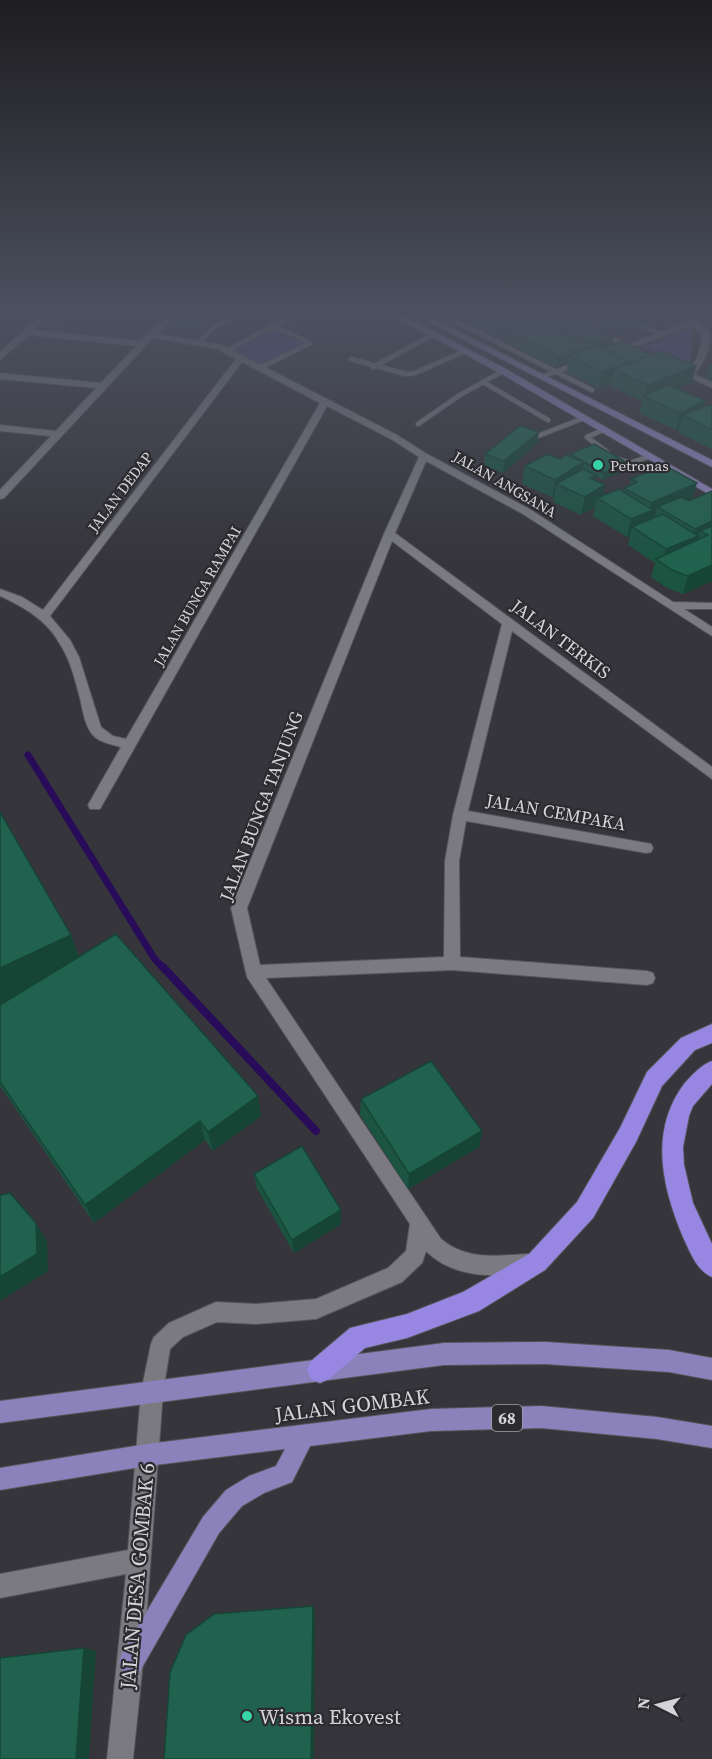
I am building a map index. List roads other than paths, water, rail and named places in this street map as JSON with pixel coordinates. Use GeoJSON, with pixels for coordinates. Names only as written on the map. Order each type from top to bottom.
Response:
{"type":"FeatureCollection","features":[{"type":"Feature","properties":{"kind":"highway"},"geometry":{"type":"LineString","coordinates":[[320,1370],[359,1337],[407,1326],[470,1302],[537,1262],[585,1210],[627,1135],[654,1079],[688,1044],[712,1033]]}},
{"type":"Feature","properties":{"kind":"highway"},"geometry":{"type":"LineString","coordinates":[[712,1070],[690,1090],[682,1104],[675,1122],[671,1160],[675,1180],[698,1245],[712,1265]]}},
{"type":"Feature","properties":{"kind":"main road"},"geometry":{"type":"LineString","coordinates":[[544,395],[712,493]]}},
{"type":"Feature","properties":{"kind":"main road"},"geometry":{"type":"LineString","coordinates":[[576,395],[712,464]]}},
{"type":"Feature","properties":{"kind":"main road"},"geometry":{"type":"LineString","coordinates":[[692,454],[712,456]]}},
{"type":"Feature","properties":{"kind":"main road","name":"JALAN GOMBAK"},"geometry":{"type":"LineString","coordinates":[[0,1412],[444,1354],[545,1353],[669,1360],[712,1369]]}},
{"type":"Feature","properties":{"kind":"main road","name":"JALAN GOMBAK"},"geometry":{"type":"LineString","coordinates":[[0,1479],[147,1455],[431,1420],[541,1417],[657,1428],[712,1437]]}},
{"type":"Feature","properties":{"kind":"main road"},"geometry":{"type":"LineString","coordinates":[[131,1662],[212,1525],[234,1498],[257,1484],[284,1474],[303,1437]]}},
{"type":"Feature","properties":{"kind":"street"},"geometry":{"type":"LineString","coordinates":[[0,496],[94,395]]}},
{"type":"Feature","properties":{"kind":"street","name":"JALAN DEDAP"},"geometry":{"type":"LineString","coordinates":[[45,615],[213,395]]}},
{"type":"Feature","properties":{"kind":"street","name":"JALAN ANGSANA"},"geometry":{"type":"LineString","coordinates":[[312,395],[394,437],[424,456],[527,512],[712,632]]}},
{"type":"Feature","properties":{"kind":"street","name":"JALAN BUNGA RAMPAI"},"geometry":{"type":"LineString","coordinates":[[95,805],[325,402]]}},
{"type":"Feature","properties":{"kind":"street"},"geometry":{"type":"LineString","coordinates":[[0,428],[57,434]]}},
{"type":"Feature","properties":{"kind":"street","name":"JALAN BUNGA TANJUNG"},"geometry":{"type":"LineString","coordinates":[[424,456],[389,534],[239,908],[253,972],[420,1222],[432,1245],[446,1258],[472,1264],[537,1262]]}},
{"type":"Feature","properties":{"kind":"street","name":"JALAN TERKIS"},"geometry":{"type":"LineString","coordinates":[[389,534],[712,774]]}},
{"type":"Feature","properties":{"kind":"street"},"geometry":{"type":"LineString","coordinates":[[0,592],[17,598],[45,615],[64,640],[80,673],[95,729],[104,738],[131,744]]}},
{"type":"Feature","properties":{"kind":"street"},"geometry":{"type":"LineString","coordinates":[[672,605],[712,606]]}},
{"type":"Feature","properties":{"kind":"street"},"geometry":{"type":"LineString","coordinates":[[452,963],[452,861],[460,816],[508,622]]}},
{"type":"Feature","properties":{"kind":"street","name":"JALAN CEMPAKA"},"geometry":{"type":"LineString","coordinates":[[460,816],[646,848]]}},
{"type":"Feature","properties":{"kind":"street"},"geometry":{"type":"LineString","coordinates":[[253,972],[452,963],[647,978]]}},
{"type":"Feature","properties":{"kind":"street","name":"JALAN DESA GOMBAK 6"},"geometry":{"type":"LineString","coordinates":[[120,1759],[131,1662],[152,1392],[162,1344],[176,1330],[216,1312],[256,1314],[316,1309],[395,1275],[415,1256],[420,1222]]}},
{"type":"Feature","properties":{"kind":"street"},"geometry":{"type":"LineString","coordinates":[[0,1586],[139,1560]]}},
{"type":"Feature","properties":{"kind":"lane"},"geometry":{"type":"LineString","coordinates":[[418,424],[463,395]]}},
{"type":"Feature","properties":{"kind":"lane"},"geometry":{"type":"LineString","coordinates":[[506,395],[549,420]]}},
{"type":"Feature","properties":{"kind":"lane"},"geometry":{"type":"LineString","coordinates":[[530,439],[584,418]]}},
{"type":"Feature","properties":{"kind":"lane"},"geometry":{"type":"LineString","coordinates":[[603,430],[586,437],[624,462],[637,462],[648,457]]}},
{"type":"Feature","properties":{"kind":"lane"},"geometry":{"type":"LineString","coordinates":[[659,474],[669,469]]}},
{"type":"Feature","properties":{"kind":"waterway"},"geometry":{"type":"LineString","coordinates":[[28,755],[154,958],[164,969]]}},
{"type":"Feature","properties":{"kind":"waterway"},"geometry":{"type":"LineString","coordinates":[[163,967],[316,1131]]}},
{"type":"Feature","properties":{"kind":"place","name":"Petronas"},"geometry":{"type":"Point","coordinates":[598,465]}},
{"type":"Feature","properties":{"kind":"place","name":"Wisma Ekovest"},"geometry":{"type":"Point","coordinates":[247,1716]}}]}
